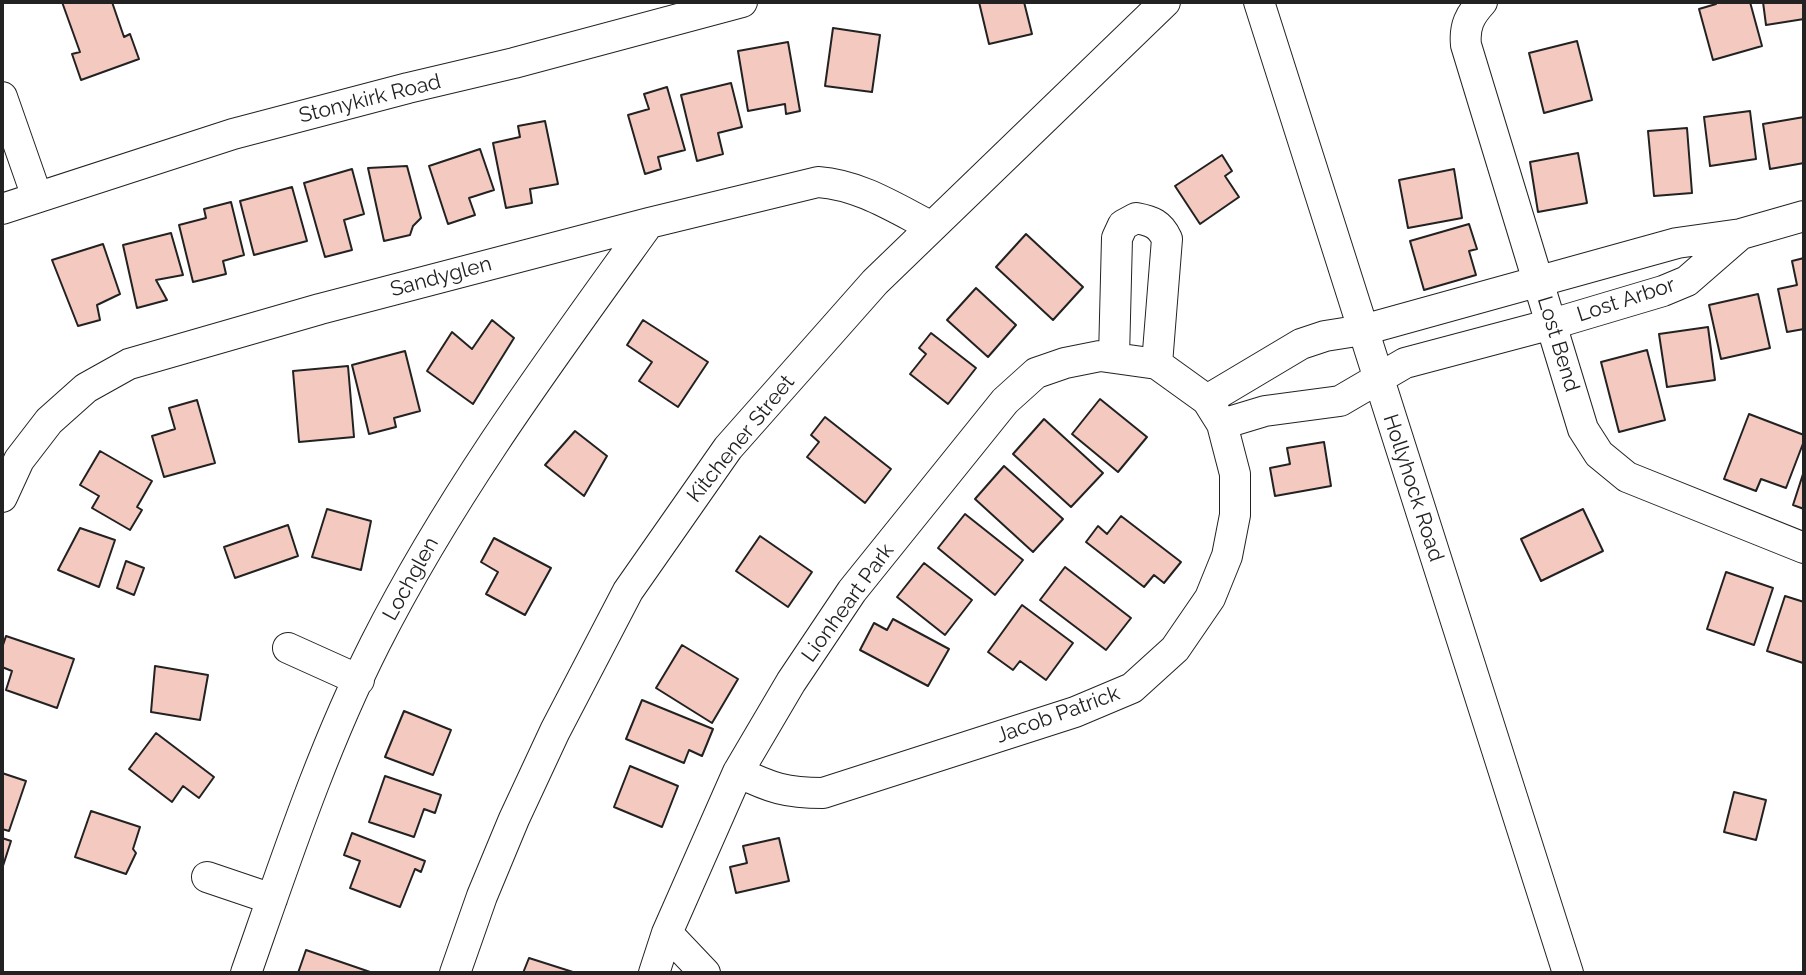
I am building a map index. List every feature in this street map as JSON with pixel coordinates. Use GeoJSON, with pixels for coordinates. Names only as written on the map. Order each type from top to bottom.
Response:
{"type":"FeatureCollection","features":[{"type":"Feature","properties":{"kind":"street","name":"Stonykirk Road"},"geometry":{"type":"LineString","coordinates":[[2,209],[233,134],[742,2]]}},
{"type":"Feature","properties":{"kind":"street","name":"Kitchener Street"},"geometry":{"type":"LineString","coordinates":[[455,973],[482,896],[514,819],[555,731],[628,591],[736,439],[875,282],[1165,2]]}},
{"type":"Feature","properties":{"kind":"street","name":"Hollyhock Road"},"geometry":{"type":"LineString","coordinates":[[1259,2],[1568,973]]}},
{"type":"Feature","properties":{"kind":"street","name":"Lost Bend"},"geometry":{"type":"LineString","coordinates":[[1477,7],[1465,32],[1466,44],[1583,429],[1599,454],[1628,477],[1804,548]]}},
{"type":"Feature","properties":{"kind":"street"},"geometry":{"type":"LineString","coordinates":[[2,97],[37,197]]}},
{"type":"Feature","properties":{"kind":"street","name":"Sandyglen"},"geometry":{"type":"LineString","coordinates":[[2,497],[19,460],[49,421],[86,388],[129,364],[320,309],[818,182],[839,183],[855,188],[932,227]]}},
{"type":"Feature","properties":{"kind":"street","name":"Lost Arbor"},"geometry":{"type":"LineString","coordinates":[[1363,330],[1677,243],[1741,234],[1804,216]]}},
{"type":"Feature","properties":{"kind":"street"},"geometry":{"type":"LineString","coordinates":[[1114,357],[1117,238],[1123,225],[1136,218],[1161,226],[1167,239],[1157,364]]}},
{"type":"Feature","properties":{"kind":"street","name":"Lochglen"},"geometry":{"type":"LineString","coordinates":[[246,973],[331,743],[375,645],[442,523],[649,223]]}},
{"type":"Feature","properties":{"kind":"street","name":"Lost Arbor"},"geometry":{"type":"LineString","coordinates":[[1378,380],[1405,363],[1663,291],[1687,281],[1741,234]]}},
{"type":"Feature","properties":{"kind":"street"},"geometry":{"type":"LineString","coordinates":[[1116,285],[1164,289]]}},
{"type":"Feature","properties":{"kind":"street"},"geometry":{"type":"LineString","coordinates":[[1214,412],[1265,367],[1301,344],[1325,336],[1363,330]]}},
{"type":"Feature","properties":{"kind":"street","name":"Lionheart Park"},"geometry":{"type":"LineString","coordinates":[[654,973],[667,933],[738,772],[791,682],[852,592],[1004,401],[1036,373],[1065,363],[1100,356],[1157,364],[1214,412]]}},
{"type":"Feature","properties":{"kind":"street"},"geometry":{"type":"LineString","coordinates":[[1265,367],[1280,409]]}},
{"type":"Feature","properties":{"kind":"street"},"geometry":{"type":"LineString","coordinates":[[1214,412],[1265,411],[1340,401],[1378,380]]}},
{"type":"Feature","properties":{"kind":"street","name":"Jacob Patrick"},"geometry":{"type":"LineString","coordinates":[[738,772],[790,793],[823,793],[1075,712],[1132,688],[1175,649],[1210,598],[1227,556],[1235,515],[1235,474],[1214,412]]}},
{"type":"Feature","properties":{"kind":"street"},"geometry":{"type":"LineString","coordinates":[[288,648],[359,680]]}},
{"type":"Feature","properties":{"kind":"street"},"geometry":{"type":"LineString","coordinates":[[207,877],[272,899]]}},
{"type":"Feature","properties":{"kind":"street"},"geometry":{"type":"LineString","coordinates":[[667,933],[705,973]]}},
{"type":"Feature","properties":{"kind":"building"},"geometry":{"type":"Polygon","coordinates":[[[62,2],[112,2],[124,37],[130,34],[139,59],[81,80],[72,54],[80,52],[62,2]]]}},
{"type":"Feature","properties":{"kind":"building"},"geometry":{"type":"Polygon","coordinates":[[[979,2],[1024,2],[1032,34],[989,44],[979,2]]]}},
{"type":"Feature","properties":{"kind":"building"},"geometry":{"type":"Polygon","coordinates":[[[1715,2],[1750,2],[1762,46],[1713,60],[1699,9],[1716,4],[1715,2]]]}},
{"type":"Feature","properties":{"kind":"building"},"geometry":{"type":"Polygon","coordinates":[[[1763,2],[1804,2],[1804,19],[1766,25],[1763,2]]]}},
{"type":"Feature","properties":{"kind":"building"},"geometry":{"type":"Polygon","coordinates":[[[833,28],[880,35],[872,92],[825,86],[833,28]]]}},
{"type":"Feature","properties":{"kind":"building"},"geometry":{"type":"Polygon","coordinates":[[[1577,41],[1592,100],[1544,113],[1529,53],[1577,41]]]}},
{"type":"Feature","properties":{"kind":"building"},"geometry":{"type":"Polygon","coordinates":[[[788,42],[800,111],[786,114],[785,104],[748,111],[738,51],[788,42]]]}},
{"type":"Feature","properties":{"kind":"building"},"geometry":{"type":"Polygon","coordinates":[[[731,83],[742,127],[718,133],[723,154],[697,161],[681,95],[731,83]]]}},
{"type":"Feature","properties":{"kind":"building"},"geometry":{"type":"Polygon","coordinates":[[[667,87],[685,150],[658,157],[661,169],[645,174],[628,115],[649,109],[644,94],[667,87]]]}},
{"type":"Feature","properties":{"kind":"building"},"geometry":{"type":"Polygon","coordinates":[[[1750,111],[1756,159],[1710,166],[1704,117],[1750,111]]]}},
{"type":"Feature","properties":{"kind":"building"},"geometry":{"type":"Polygon","coordinates":[[[1804,117],[1804,163],[1770,169],[1763,124],[1804,117]]]}},
{"type":"Feature","properties":{"kind":"building"},"geometry":{"type":"Polygon","coordinates":[[[545,121],[558,184],[530,189],[532,203],[506,208],[493,143],[520,137],[518,126],[545,121]]]}},
{"type":"Feature","properties":{"kind":"building"},"geometry":{"type":"Polygon","coordinates":[[[1687,128],[1692,193],[1654,196],[1648,131],[1687,128]]]}},
{"type":"Feature","properties":{"kind":"building"},"geometry":{"type":"Polygon","coordinates":[[[480,149],[494,190],[469,198],[475,215],[448,224],[429,166],[480,149]]]}},
{"type":"Feature","properties":{"kind":"building"},"geometry":{"type":"Polygon","coordinates":[[[1578,153],[1587,203],[1538,212],[1530,162],[1578,153]]]}},
{"type":"Feature","properties":{"kind":"building"},"geometry":{"type":"Polygon","coordinates":[[[1222,155],[1232,171],[1225,176],[1239,197],[1200,224],[1175,186],[1222,155]]]}},
{"type":"Feature","properties":{"kind":"building"},"geometry":{"type":"Polygon","coordinates":[[[407,166],[421,218],[413,226],[410,235],[384,241],[368,168],[407,166]]]}},
{"type":"Feature","properties":{"kind":"building"},"geometry":{"type":"Polygon","coordinates":[[[352,169],[364,214],[344,220],[352,250],[325,257],[304,183],[352,169]]]}},
{"type":"Feature","properties":{"kind":"building"},"geometry":{"type":"Polygon","coordinates":[[[1454,169],[1462,218],[1408,228],[1399,180],[1454,169]]]}},
{"type":"Feature","properties":{"kind":"building"},"geometry":{"type":"Polygon","coordinates":[[[292,187],[307,241],[254,255],[240,201],[292,187]]]}},
{"type":"Feature","properties":{"kind":"building"},"geometry":{"type":"Polygon","coordinates":[[[231,202],[244,255],[223,261],[226,274],[193,282],[179,225],[206,218],[204,209],[231,202]]]}},
{"type":"Feature","properties":{"kind":"building"},"geometry":{"type":"Polygon","coordinates":[[[1469,224],[1477,249],[1469,251],[1476,275],[1424,290],[1410,241],[1469,224]]]}},
{"type":"Feature","properties":{"kind":"building"},"geometry":{"type":"Polygon","coordinates":[[[171,233],[183,275],[156,280],[167,300],[137,308],[123,245],[171,233]]]}},
{"type":"Feature","properties":{"kind":"building"},"geometry":{"type":"Polygon","coordinates":[[[1026,234],[1083,287],[1053,320],[996,267],[1026,234]]]}},
{"type":"Feature","properties":{"kind":"building"},"geometry":{"type":"Polygon","coordinates":[[[103,244],[120,294],[97,305],[100,320],[78,326],[52,260],[103,244]]]}},
{"type":"Feature","properties":{"kind":"building"},"geometry":{"type":"Polygon","coordinates":[[[1804,258],[1804,329],[1787,332],[1778,289],[1797,285],[1792,261],[1804,258]]]}},
{"type":"Feature","properties":{"kind":"building"},"geometry":{"type":"Polygon","coordinates":[[[976,288],[1016,325],[988,357],[947,320],[976,288]]]}},
{"type":"Feature","properties":{"kind":"building"},"geometry":{"type":"Polygon","coordinates":[[[1758,294],[1770,348],[1721,359],[1709,305],[1758,294]]]}},
{"type":"Feature","properties":{"kind":"building"},"geometry":{"type":"Polygon","coordinates":[[[492,320],[514,338],[473,404],[427,371],[452,332],[472,349],[492,320]]]}},
{"type":"Feature","properties":{"kind":"building"},"geometry":{"type":"Polygon","coordinates":[[[643,320],[708,362],[678,407],[639,381],[652,362],[627,345],[643,320]]]}},
{"type":"Feature","properties":{"kind":"building"},"geometry":{"type":"Polygon","coordinates":[[[1708,327],[1715,380],[1667,387],[1659,334],[1708,327]]]}},
{"type":"Feature","properties":{"kind":"building"},"geometry":{"type":"Polygon","coordinates":[[[931,333],[976,368],[948,404],[910,374],[926,354],[919,348],[931,333]]]}},
{"type":"Feature","properties":{"kind":"building"},"geometry":{"type":"Polygon","coordinates":[[[1647,350],[1665,420],[1619,432],[1601,362],[1647,350]]]}},
{"type":"Feature","properties":{"kind":"building"},"geometry":{"type":"Polygon","coordinates":[[[405,351],[420,411],[394,418],[396,427],[369,434],[352,365],[405,351]]]}},
{"type":"Feature","properties":{"kind":"building"},"geometry":{"type":"Polygon","coordinates":[[[348,366],[354,437],[299,442],[293,371],[348,366]]]}},
{"type":"Feature","properties":{"kind":"building"},"geometry":{"type":"Polygon","coordinates":[[[1100,399],[1147,437],[1118,472],[1072,434],[1100,399]]]}},
{"type":"Feature","properties":{"kind":"building"},"geometry":{"type":"Polygon","coordinates":[[[197,400],[215,463],[164,477],[152,436],[175,429],[169,408],[197,400]]]}},
{"type":"Feature","properties":{"kind":"building"},"geometry":{"type":"Polygon","coordinates":[[[1749,414],[1804,435],[1786,488],[1761,479],[1756,491],[1724,479],[1749,414]]]}},
{"type":"Feature","properties":{"kind":"building"},"geometry":{"type":"Polygon","coordinates":[[[825,417],[891,469],[865,503],[807,457],[819,442],[811,435],[825,417]]]}},
{"type":"Feature","properties":{"kind":"building"},"geometry":{"type":"Polygon","coordinates":[[[1044,419],[1103,473],[1071,507],[1013,454],[1044,419]]]}},
{"type":"Feature","properties":{"kind":"building"},"geometry":{"type":"Polygon","coordinates":[[[575,431],[607,456],[584,496],[545,465],[575,431]]]}},
{"type":"Feature","properties":{"kind":"building"},"geometry":{"type":"Polygon","coordinates":[[[1324,442],[1331,486],[1275,496],[1270,468],[1290,464],[1287,448],[1324,442]]]}},
{"type":"Feature","properties":{"kind":"building"},"geometry":{"type":"Polygon","coordinates":[[[100,451],[152,481],[137,507],[142,510],[130,530],[92,508],[99,496],[80,485],[100,451]]]}},
{"type":"Feature","properties":{"kind":"building"},"geometry":{"type":"Polygon","coordinates":[[[1004,466],[1063,519],[1033,552],[975,499],[1004,466]]]}},
{"type":"Feature","properties":{"kind":"building"},"geometry":{"type":"Polygon","coordinates":[[[1804,471],[1804,509],[1793,505],[1804,471]]]}},
{"type":"Feature","properties":{"kind":"building"},"geometry":{"type":"Polygon","coordinates":[[[327,509],[371,521],[361,570],[312,557],[327,509]]]}},
{"type":"Feature","properties":{"kind":"building"},"geometry":{"type":"Polygon","coordinates":[[[1583,509],[1603,551],[1541,581],[1521,539],[1583,509]]]}},
{"type":"Feature","properties":{"kind":"building"},"geometry":{"type":"Polygon","coordinates":[[[965,514],[1023,560],[995,595],[938,548],[965,514]]]}},
{"type":"Feature","properties":{"kind":"building"},"geometry":{"type":"Polygon","coordinates":[[[1121,516],[1181,562],[1164,583],[1154,575],[1144,587],[1086,542],[1098,526],[1107,534],[1121,516]]]}},
{"type":"Feature","properties":{"kind":"building"},"geometry":{"type":"Polygon","coordinates":[[[288,525],[298,556],[235,578],[224,547],[288,525]]]}},
{"type":"Feature","properties":{"kind":"building"},"geometry":{"type":"Polygon","coordinates":[[[80,528],[115,540],[99,587],[58,570],[80,528]]]}},
{"type":"Feature","properties":{"kind":"building"},"geometry":{"type":"Polygon","coordinates":[[[760,536],[812,572],[788,607],[736,571],[760,536]]]}},
{"type":"Feature","properties":{"kind":"building"},"geometry":{"type":"Polygon","coordinates":[[[494,538],[551,568],[525,615],[486,594],[498,572],[481,562],[494,538]]]}},
{"type":"Feature","properties":{"kind":"building"},"geometry":{"type":"Polygon","coordinates":[[[126,561],[144,568],[134,595],[117,588],[126,561]]]}},
{"type":"Feature","properties":{"kind":"building"},"geometry":{"type":"Polygon","coordinates":[[[924,563],[972,600],[945,635],[897,597],[924,563]]]}},
{"type":"Feature","properties":{"kind":"building"},"geometry":{"type":"Polygon","coordinates":[[[1065,567],[1131,618],[1106,650],[1040,600],[1065,567]]]}},
{"type":"Feature","properties":{"kind":"building"},"geometry":{"type":"Polygon","coordinates":[[[1726,572],[1773,588],[1754,645],[1707,629],[1726,572]]]}},
{"type":"Feature","properties":{"kind":"building"},"geometry":{"type":"Polygon","coordinates":[[[1785,596],[1804,602],[1803,663],[1767,651],[1785,596]]]}},
{"type":"Feature","properties":{"kind":"building"},"geometry":{"type":"Polygon","coordinates":[[[1022,605],[1073,643],[1046,680],[1020,661],[1013,670],[988,652],[1022,605]]]}},
{"type":"Feature","properties":{"kind":"building"},"geometry":{"type":"Polygon","coordinates":[[[893,619],[949,649],[928,686],[860,650],[874,623],[887,630],[893,619]]]}},
{"type":"Feature","properties":{"kind":"building"},"geometry":{"type":"Polygon","coordinates":[[[6,636],[74,659],[57,708],[6,690],[12,671],[2,667],[2,648],[6,636]]]}},
{"type":"Feature","properties":{"kind":"building"},"geometry":{"type":"Polygon","coordinates":[[[682,645],[738,679],[712,723],[656,688],[682,645]]]}},
{"type":"Feature","properties":{"kind":"building"},"geometry":{"type":"Polygon","coordinates":[[[155,666],[208,675],[200,720],[151,712],[155,666]]]}},
{"type":"Feature","properties":{"kind":"building"},"geometry":{"type":"Polygon","coordinates":[[[642,700],[713,729],[702,756],[689,750],[684,763],[626,739],[642,700]]]}},
{"type":"Feature","properties":{"kind":"building"},"geometry":{"type":"Polygon","coordinates":[[[404,711],[451,730],[433,775],[385,757],[404,711]]]}},
{"type":"Feature","properties":{"kind":"building"},"geometry":{"type":"Polygon","coordinates":[[[156,733],[214,777],[199,798],[183,786],[172,802],[129,769],[156,733]]]}},
{"type":"Feature","properties":{"kind":"building"},"geometry":{"type":"Polygon","coordinates":[[[630,766],[678,786],[662,827],[614,807],[630,766]]]}},
{"type":"Feature","properties":{"kind":"building"},"geometry":{"type":"Polygon","coordinates":[[[2,773],[26,781],[9,831],[2,829],[2,773]]]}},
{"type":"Feature","properties":{"kind":"building"},"geometry":{"type":"Polygon","coordinates":[[[385,776],[441,795],[435,813],[424,809],[414,837],[369,822],[385,776]]]}},
{"type":"Feature","properties":{"kind":"building"},"geometry":{"type":"Polygon","coordinates":[[[1734,792],[1766,800],[1756,840],[1724,832],[1734,792]]]}},
{"type":"Feature","properties":{"kind":"building"},"geometry":{"type":"Polygon","coordinates":[[[91,811],[140,827],[133,849],[136,853],[126,874],[75,857],[91,811]]]}},
{"type":"Feature","properties":{"kind":"building"},"geometry":{"type":"Polygon","coordinates":[[[352,833],[425,861],[421,872],[415,869],[400,907],[350,888],[360,861],[344,855],[352,833]]]}},
{"type":"Feature","properties":{"kind":"building"},"geometry":{"type":"Polygon","coordinates":[[[2,838],[11,841],[2,869],[2,838]]]}},
{"type":"Feature","properties":{"kind":"building"},"geometry":{"type":"Polygon","coordinates":[[[779,838],[789,881],[736,893],[730,867],[747,863],[743,846],[779,838]]]}},
{"type":"Feature","properties":{"kind":"building"},"geometry":{"type":"Polygon","coordinates":[[[306,950],[373,973],[298,973],[306,950]]]}},
{"type":"Feature","properties":{"kind":"building"},"geometry":{"type":"Polygon","coordinates":[[[529,958],[576,973],[523,973],[529,958]]]}}]}
